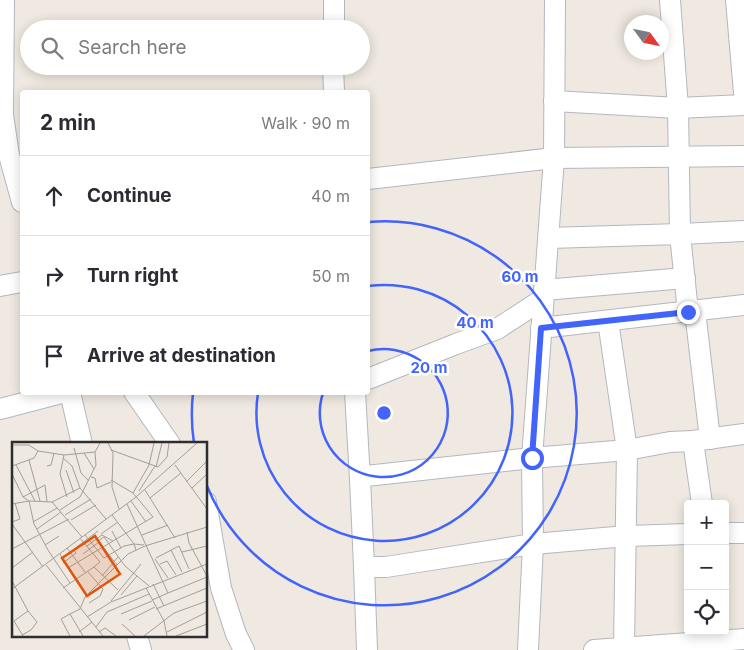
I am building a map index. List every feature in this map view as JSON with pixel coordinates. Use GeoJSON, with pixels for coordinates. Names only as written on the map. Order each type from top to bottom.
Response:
{"type":"FeatureCollection","features":[{"type":"Feature","properties":{"kind":"street"},"geometry":{"type":"LineString","coordinates":[[4,0],[3,115],[9,156],[20,195]]}},
{"type":"Feature","properties":{"kind":"street"},"geometry":{"type":"LineString","coordinates":[[334,0],[334,20]]}},
{"type":"Feature","properties":{"kind":"street"},"geometry":{"type":"LineString","coordinates":[[528,650],[533,544],[532,458],[554,158],[555,0]]}},
{"type":"Feature","properties":{"kind":"street"},"geometry":{"type":"LineString","coordinates":[[670,0],[678,108],[680,234],[691,311],[702,440],[702,500]]}},
{"type":"Feature","properties":{"kind":"street"},"geometry":{"type":"LineString","coordinates":[[736,0],[744,93]]}},
{"type":"Feature","properties":{"kind":"street"},"geometry":{"type":"LineString","coordinates":[[333,75],[334,90]]}},
{"type":"Feature","properties":{"kind":"street"},"geometry":{"type":"LineString","coordinates":[[554,101],[678,108],[744,105]]}},
{"type":"Feature","properties":{"kind":"street"},"geometry":{"type":"LineString","coordinates":[[370,178],[554,158],[744,156]]}},
{"type":"Feature","properties":{"kind":"street"},"geometry":{"type":"LineString","coordinates":[[549,238],[744,231]]}},
{"type":"Feature","properties":{"kind":"street"},"geometry":{"type":"LineString","coordinates":[[370,378],[497,329],[544,295],[685,278]]}},
{"type":"Feature","properties":{"kind":"street"},"geometry":{"type":"LineString","coordinates":[[0,286],[20,282]]}},
{"type":"Feature","properties":{"kind":"street"},"geometry":{"type":"LineString","coordinates":[[541,328],[744,305]]}},
{"type":"Feature","properties":{"kind":"street"},"geometry":{"type":"LineString","coordinates":[[608,321],[627,450],[624,648]]}},
{"type":"Feature","properties":{"kind":"street"},"geometry":{"type":"LineString","coordinates":[[0,409],[54,395]]}},
{"type":"Feature","properties":{"kind":"street"},"geometry":{"type":"LineString","coordinates":[[71,395],[82,442]]}},
{"type":"Feature","properties":{"kind":"street"},"geometry":{"type":"LineString","coordinates":[[136,395],[169,442]]}},
{"type":"Feature","properties":{"kind":"street"},"geometry":{"type":"LineString","coordinates":[[354,395],[360,479],[367,650]]}},
{"type":"Feature","properties":{"kind":"street"},"geometry":{"type":"LineString","coordinates":[[360,479],[366,476],[627,450],[670,442],[744,434]]}},
{"type":"Feature","properties":{"kind":"street"},"geometry":{"type":"LineString","coordinates":[[208,513],[221,588],[236,634],[244,650]]}},
{"type":"Feature","properties":{"kind":"street"},"geometry":{"type":"LineString","coordinates":[[729,533],[744,533]]}},
{"type":"Feature","properties":{"kind":"street"},"geometry":{"type":"LineString","coordinates":[[364,567],[386,567],[533,544],[627,536],[684,534]]}},
{"type":"Feature","properties":{"kind":"street"},"geometry":{"type":"LineString","coordinates":[[594,650],[652,648],[744,639]]}},
{"type":"Feature","properties":{"kind":"route"},"geometry":{"type":"LineString","coordinates":[[532,458],[541,328],[688,312]]}}]}
